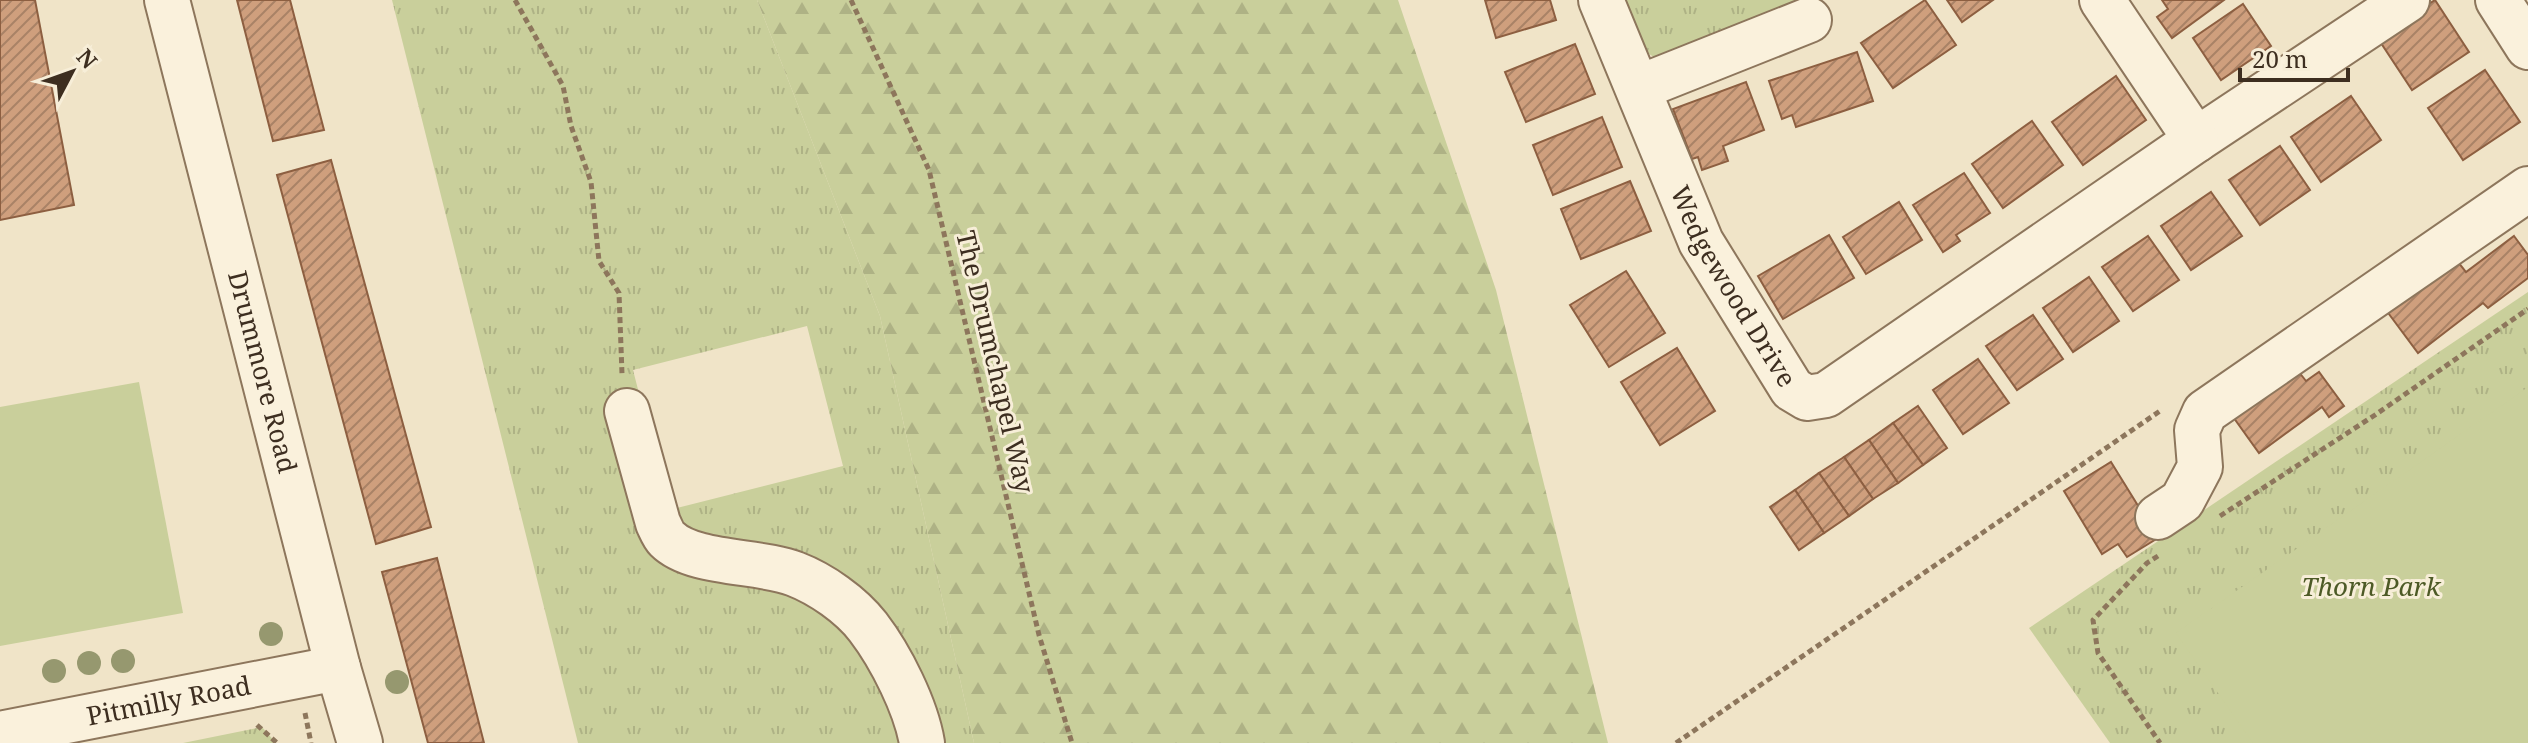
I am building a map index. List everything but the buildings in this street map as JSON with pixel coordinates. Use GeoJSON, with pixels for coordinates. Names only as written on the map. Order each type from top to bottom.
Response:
{"type":"FeatureCollection","features":[{"type":"Feature","properties":{"kind":"street","name":"Drummore Road"},"geometry":{"type":"LineString","coordinates":[[167,0],[338,668],[360,743]]}},
{"type":"Feature","properties":{"kind":"street","name":"Wedgewood Drive"},"geometry":{"type":"LineString","coordinates":[[1601,0],[1701,242],[1792,389],[1807,398],[1826,395],[2196,140],[2407,0]]}},
{"type":"Feature","properties":{"kind":"street"},"geometry":{"type":"LineString","coordinates":[[2102,0],[2196,140]]}},
{"type":"Feature","properties":{"kind":"street"},"geometry":{"type":"LineString","coordinates":[[2498,0],[2527,42]]}},
{"type":"Feature","properties":{"kind":"street"},"geometry":{"type":"LineString","coordinates":[[1638,88],[1809,20]]}},
{"type":"Feature","properties":{"kind":"street"},"geometry":{"type":"LineString","coordinates":[[2159,536],[2200,467],[2197,430],[2205,412],[2528,189]]}},
{"type":"Feature","properties":{"kind":"street"},"geometry":{"type":"LineString","coordinates":[[627,411],[658,523],[667,539],[695,555],[793,573],[826,590],[867,626],[893,668],[919,725],[922,743]]}},
{"type":"Feature","properties":{"kind":"street","name":"Pitmilly Road"},"geometry":{"type":"LineString","coordinates":[[0,734],[338,668]]}},
{"type":"Feature","properties":{"kind":"path"},"geometry":{"type":"LineString","coordinates":[[515,0],[563,86],[571,126],[591,182],[599,261],[619,293],[622,378],[627,411]]}},
{"type":"Feature","properties":{"kind":"path","name":"The Drumchapel Way"},"geometry":{"type":"LineString","coordinates":[[851,0],[929,170],[1039,635],[1072,743]]}},
{"type":"Feature","properties":{"kind":"path"},"geometry":{"type":"LineString","coordinates":[[2214,519],[2375,415],[2528,309]]}},
{"type":"Feature","properties":{"kind":"path"},"geometry":{"type":"LineString","coordinates":[[1676,743],[2161,410]]}},
{"type":"Feature","properties":{"kind":"path"},"geometry":{"type":"LineString","coordinates":[[2159,536],[2147,563],[2093,620],[2098,653],[2160,743]]}},
{"type":"Feature","properties":{"kind":"green space"},"geometry":{"type":"Polygon","coordinates":[[[392,0],[757,0],[880,316],[974,743],[578,743],[392,0]],[[807,326],[633,370],[669,510],[843,466],[807,326]]]}},
{"type":"Feature","properties":{"kind":"green space"},"geometry":{"type":"Polygon","coordinates":[[[757,0],[1398,0],[1496,290],[1608,743],[974,743],[880,316],[757,0]]]}},
{"type":"Feature","properties":{"kind":"green space"},"geometry":{"type":"Polygon","coordinates":[[[1622,0],[1813,0],[1660,61],[1643,50],[1622,0]]]}},
{"type":"Feature","properties":{"kind":"green space","name":"Thorn Park"},"geometry":{"type":"Polygon","coordinates":[[[2528,292],[2528,743],[2110,743],[2029,628],[2528,292]]]}},
{"type":"Feature","properties":{"kind":"green space"},"geometry":{"type":"Polygon","coordinates":[[[139,382],[183,613],[0,646],[0,407],[139,382]]]}},
{"type":"Feature","properties":{"kind":"green space"},"geometry":{"type":"Polygon","coordinates":[[[2528,387],[2528,743],[2253,743],[2176,633],[2528,387]]]}},
{"type":"Feature","properties":{"kind":"green space"},"geometry":{"type":"Polygon","coordinates":[[[262,727],[276,743],[183,743],[262,727]]]}}]}
